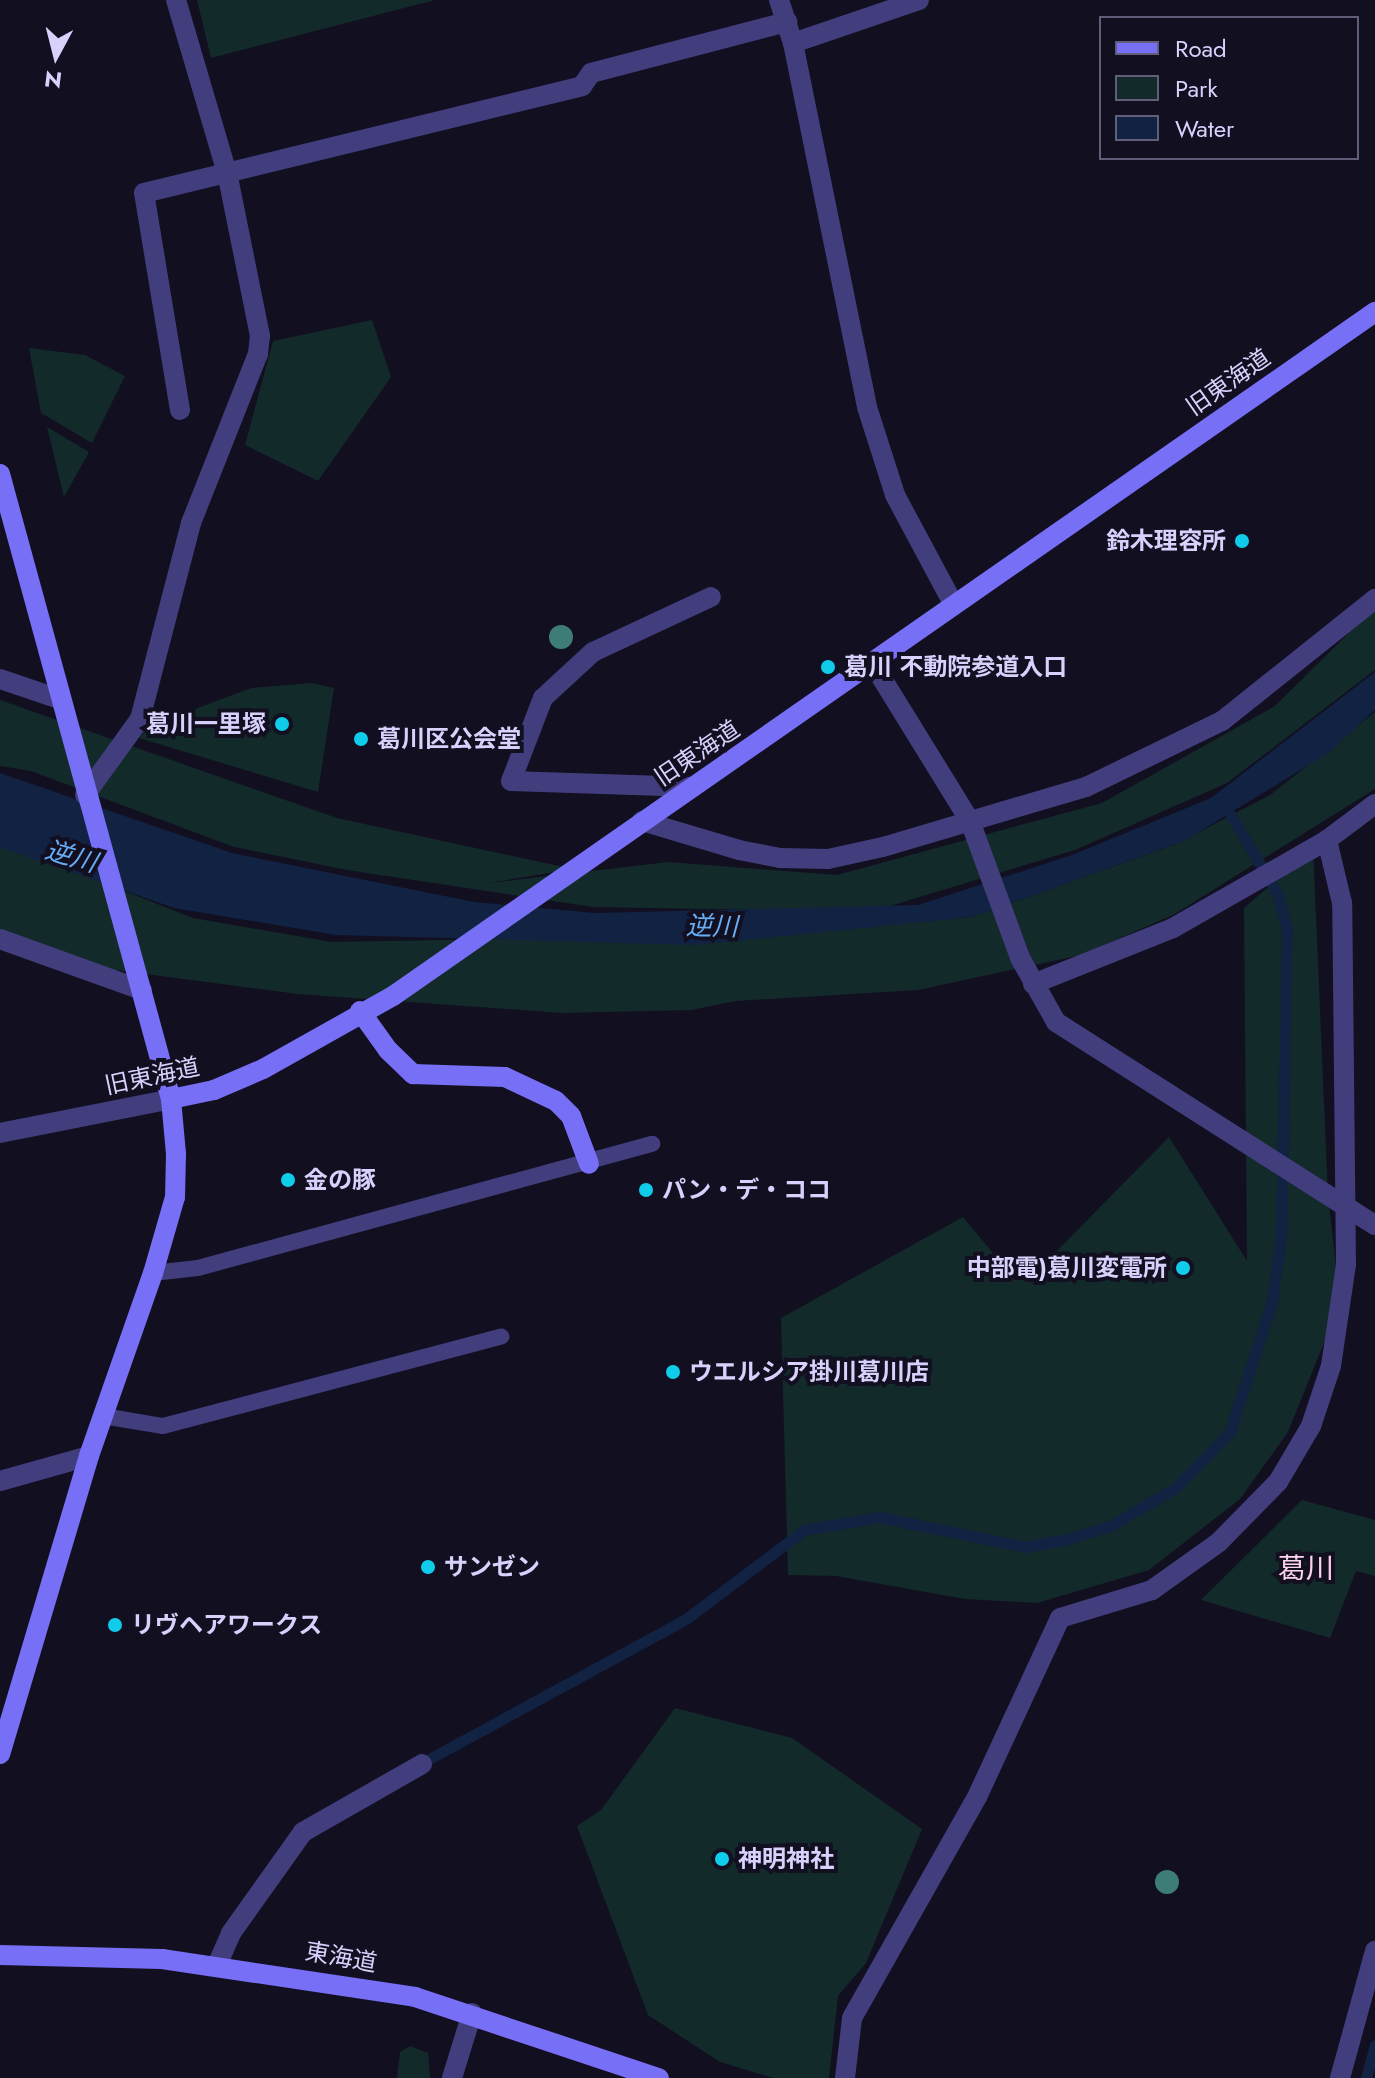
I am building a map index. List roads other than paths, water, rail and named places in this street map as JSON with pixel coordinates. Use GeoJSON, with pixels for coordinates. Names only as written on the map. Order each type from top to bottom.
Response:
{"type":"FeatureCollection","features":[{"type":"Feature","properties":{"kind":"street"},"geometry":{"type":"LineString","coordinates":[[85,795],[140,719],[191,523],[258,354],[260,336],[227,173],[176,0]]}},
{"type":"Feature","properties":{"kind":"street"},"geometry":{"type":"LineString","coordinates":[[779,0],[793,43],[867,407],[895,495],[954,605]]}},
{"type":"Feature","properties":{"kind":"street"},"geometry":{"type":"LineString","coordinates":[[793,43],[919,0]]}},
{"type":"Feature","properties":{"kind":"street"},"geometry":{"type":"LineString","coordinates":[[180,410],[144,193],[582,86],[591,73],[787,22]]}},
{"type":"Feature","properties":{"kind":"street","name":"旧東海道"},"geometry":{"type":"LineString","coordinates":[[0,1133],[214,1090],[263,1069],[360,1011],[393,996],[1375,312]]}},
{"type":"Feature","properties":{"kind":"street"},"geometry":{"type":"LineString","coordinates":[[0,474],[85,795],[171,1099],[175,1197],[153,1273],[89,1456],[0,1754]]}},
{"type":"Feature","properties":{"kind":"street"},"geometry":{"type":"LineString","coordinates":[[693,787],[511,781],[543,698],[593,652],[711,597]]}},
{"type":"Feature","properties":{"kind":"street"},"geometry":{"type":"LineString","coordinates":[[642,821],[739,850],[828,859],[974,830],[1086,787],[1222,721],[1375,599]]}},
{"type":"Feature","properties":{"kind":"street"},"geometry":{"type":"LineString","coordinates":[[873,664],[974,830],[1020,958],[1056,1022],[1375,1225]]}},
{"type":"Feature","properties":{"kind":"street"},"geometry":{"type":"LineString","coordinates":[[0,679],[59,699]]}},
{"type":"Feature","properties":{"kind":"street"},"geometry":{"type":"LineString","coordinates":[[1033,984],[1107,957],[1248,887],[1327,840],[1375,804]]}},
{"type":"Feature","properties":{"kind":"street"},"geometry":{"type":"LineString","coordinates":[[845,2078],[852,2018],[977,1797],[1060,1618],[1152,1590],[1219,1542],[1278,1482],[1311,1426],[1331,1366],[1346,1265],[1342,903],[1327,840]]}},
{"type":"Feature","properties":{"kind":"street"},"geometry":{"type":"LineString","coordinates":[[0,939],[142,990]]}},
{"type":"Feature","properties":{"kind":"street"},"geometry":{"type":"LineString","coordinates":[[360,1011],[413,1074],[487,1073],[556,1101],[571,1116],[589,1164]]}},
{"type":"Feature","properties":{"kind":"street"},"geometry":{"type":"LineString","coordinates":[[0,1481],[89,1456]]}},
{"type":"Feature","properties":{"kind":"street"},"geometry":{"type":"LineString","coordinates":[[217,1965],[231,1933],[303,1832],[422,1764]]}},
{"type":"Feature","properties":{"kind":"street"},"geometry":{"type":"LineString","coordinates":[[1340,2078],[1375,1951]]}},
{"type":"Feature","properties":{"kind":"street","name":"東海道"},"geometry":{"type":"LineString","coordinates":[[0,1955],[162,1959],[293,1975],[472,2013],[659,2078]]}},
{"type":"Feature","properties":{"kind":"street"},"geometry":{"type":"LineString","coordinates":[[452,2078],[472,2013]]}},
{"type":"Feature","properties":{"kind":"lane"},"geometry":{"type":"LineString","coordinates":[[153,1273],[198,1268],[376,1216],[589,1164],[652,1144]]}},
{"type":"Feature","properties":{"kind":"lane"},"geometry":{"type":"LineString","coordinates":[[103,1416],[163,1426],[501,1337]]}},
{"type":"Feature","properties":{"kind":"water","name":"逆川"},"geometry":{"type":"Polygon","coordinates":[[[1375,672],[1375,710],[1327,754],[1184,841],[972,917],[694,945],[336,935],[174,908],[0,847],[0,773],[232,853],[474,902],[595,913],[918,905],[1072,855],[1211,798],[1375,672]]]}},
{"type":"Feature","properties":{"kind":"waterway"},"geometry":{"type":"LineString","coordinates":[[431,1758],[686,1619],[804,1530],[879,1517],[1026,1547],[1067,1539],[1110,1526],[1175,1488],[1230,1432],[1272,1301],[1281,1237],[1287,930],[1277,893],[1226,807]]}},
{"type":"Feature","properties":{"kind":"waterway"},"geometry":{"type":"LineString","coordinates":[[1366,2078],[1375,2045]]}},
{"type":"Feature","properties":{"kind":"place","name":"鈴木理容所"},"geometry":{"type":"Point","coordinates":[1242,541]}},
{"type":"Feature","properties":{"kind":"place","name":"葛川 不動院参道入口"},"geometry":{"type":"Point","coordinates":[828,667]}},
{"type":"Feature","properties":{"kind":"place","name":"葛川一里塚"},"geometry":{"type":"Point","coordinates":[282,724]}},
{"type":"Feature","properties":{"kind":"place","name":"葛川区公会堂"},"geometry":{"type":"Point","coordinates":[361,739]}},
{"type":"Feature","properties":{"kind":"place","name":"金の豚"},"geometry":{"type":"Point","coordinates":[288,1180]}},
{"type":"Feature","properties":{"kind":"place","name":"パン・デ・ココ"},"geometry":{"type":"Point","coordinates":[646,1190]}},
{"type":"Feature","properties":{"kind":"place","name":"中部電)葛川変電所"},"geometry":{"type":"Point","coordinates":[1183,1268]}},
{"type":"Feature","properties":{"kind":"place","name":"ウエルシア掛川葛川店"},"geometry":{"type":"Point","coordinates":[673,1372]}},
{"type":"Feature","properties":{"kind":"place","name":"サンゼン"},"geometry":{"type":"Point","coordinates":[428,1567]}},
{"type":"Feature","properties":{"kind":"place","name":"リヴヘアワークス"},"geometry":{"type":"Point","coordinates":[115,1625]}},
{"type":"Feature","properties":{"kind":"place","name":"神明神社"},"geometry":{"type":"Point","coordinates":[722,1859]}},
{"type":"Feature","properties":{"kind":"district","name":"葛川"},"geometry":{"type":"Point","coordinates":[1306,1569]}}]}
